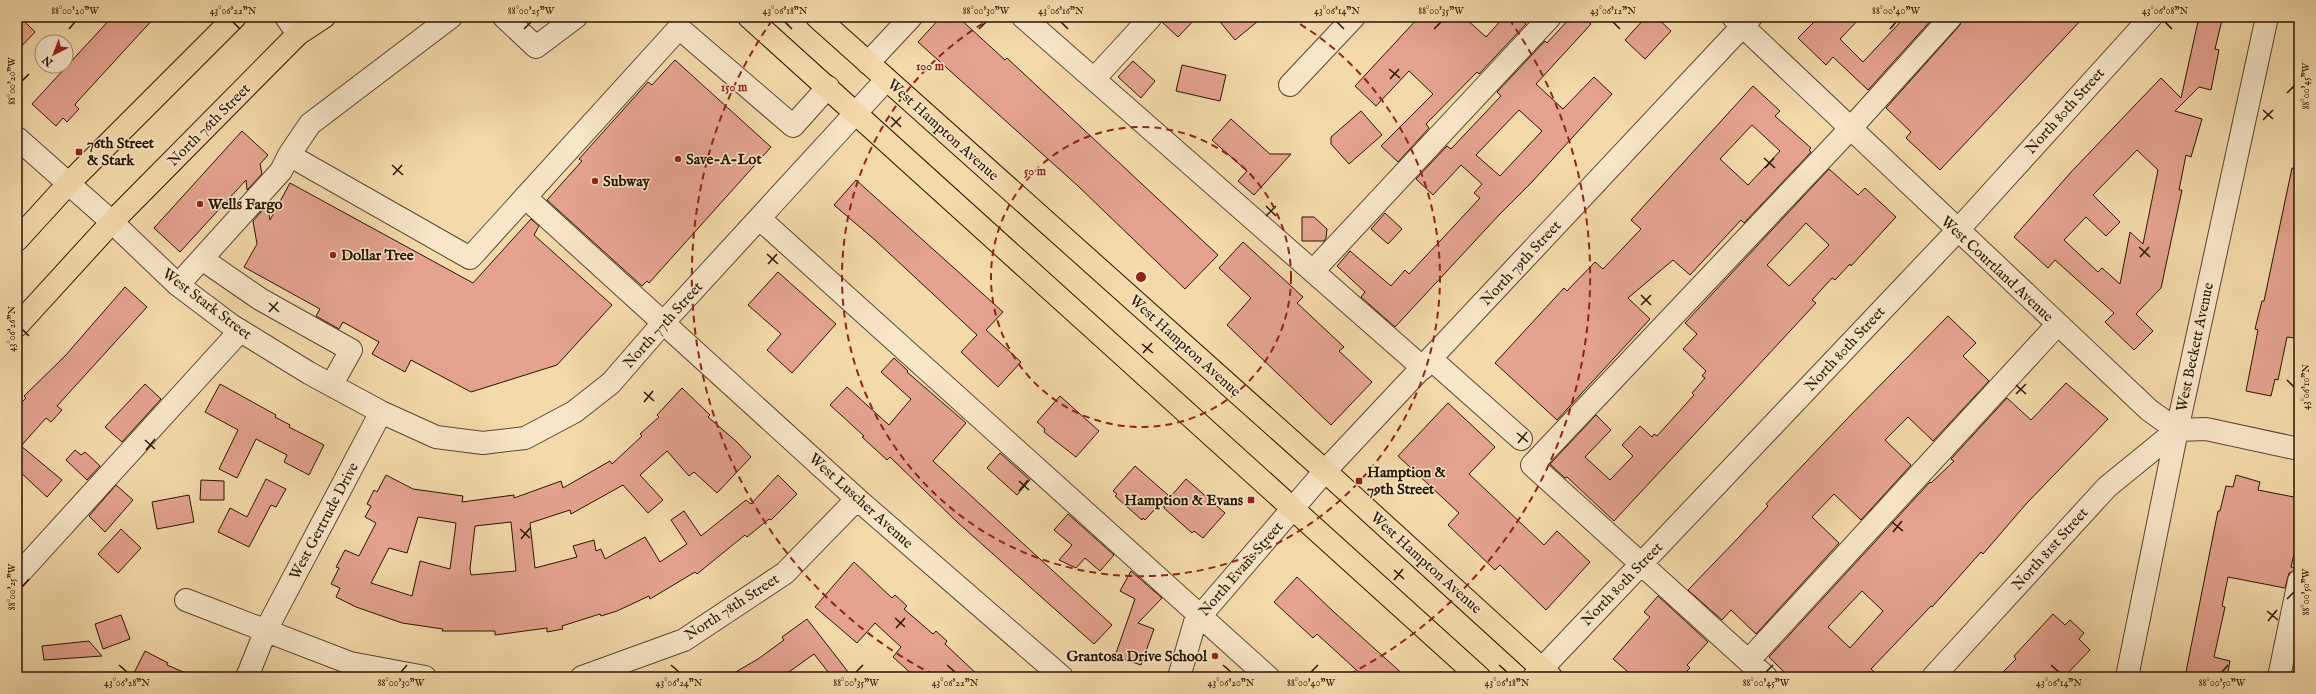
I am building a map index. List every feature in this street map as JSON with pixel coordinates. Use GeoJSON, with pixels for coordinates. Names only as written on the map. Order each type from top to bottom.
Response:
{"type":"FeatureCollection","features":[{"type":"Feature","properties":{"kind":"main road"},"geometry":{"type":"LineString","coordinates":[[17,240],[68,184],[234,17]]}},
{"type":"Feature","properties":{"kind":"main road","name":"North 76th Street"},"geometry":{"type":"LineString","coordinates":[[17,326],[292,26],[324,17]]}},
{"type":"Feature","properties":{"kind":"main road"},"geometry":{"type":"LineString","coordinates":[[749,17],[1479,677]]}},
{"type":"Feature","properties":{"kind":"main road","name":"West Hampton Avenue"},"geometry":{"type":"LineString","coordinates":[[817,17],[1325,471],[1543,674]]}},
{"type":"Feature","properties":{"kind":"street"},"geometry":{"type":"LineString","coordinates":[[178,285],[285,163],[310,124],[451,17]]}},
{"type":"Feature","properties":{"kind":"street"},"geometry":{"type":"LineString","coordinates":[[504,17],[536,47],[576,17]]}},
{"type":"Feature","properties":{"kind":"street"},"geometry":{"type":"LineString","coordinates":[[868,63],[911,17]]}},
{"type":"Feature","properties":{"kind":"street"},"geometry":{"type":"LineString","coordinates":[[1024,17],[1313,271],[1521,439]]}},
{"type":"Feature","properties":{"kind":"street"},"geometry":{"type":"LineString","coordinates":[[1094,79],[1151,17]]}},
{"type":"Feature","properties":{"kind":"street"},"geometry":{"type":"LineString","coordinates":[[1290,85],[1354,17]]}},
{"type":"Feature","properties":{"kind":"street"},"geometry":{"type":"LineString","coordinates":[[1313,271],[1550,17]]}},
{"type":"Feature","properties":{"kind":"street"},"geometry":{"type":"LineString","coordinates":[[1766,677],[1532,465],[1850,129],[1951,17]]}},
{"type":"Feature","properties":{"kind":"street","name":"North 80th Street"},"geometry":{"type":"LineString","coordinates":[[1543,674],[1641,564],[1957,231],[2151,17]]}},
{"type":"Feature","properties":{"kind":"street","name":"West Beckett Avenue"},"geometry":{"type":"LineString","coordinates":[[2128,677],[2177,430],[2267,17]]}},
{"type":"Feature","properties":{"kind":"street","name":"West Courtland Avenue"},"geometry":{"type":"LineString","coordinates":[[1742,20],[1850,129],[1957,231],[2149,410],[2177,430]]}},
{"type":"Feature","properties":{"kind":"street","name":"North 79th Street"},"geometry":{"type":"LineString","coordinates":[[1293,509],[1325,471],[1427,364],[1742,20]]}},
{"type":"Feature","properties":{"kind":"street"},"geometry":{"type":"LineString","coordinates":[[285,163],[470,258],[526,197],[673,22],[793,126],[828,87]]}},
{"type":"Feature","properties":{"kind":"street","name":"North 77th Street"},"geometry":{"type":"LineString","coordinates":[[381,412],[436,437],[483,443],[525,438],[574,412],[611,383],[664,323],[857,114],[886,80]]}},
{"type":"Feature","properties":{"kind":"street","name":"West Stark Street"},"geometry":{"type":"LineString","coordinates":[[17,138],[112,222],[178,285],[240,331],[309,373],[332,384],[381,412]]}},
{"type":"Feature","properties":{"kind":"street","name":"West Luscher Avenue"},"geometry":{"type":"LineString","coordinates":[[526,197],[857,499],[1062,677]]}},
{"type":"Feature","properties":{"kind":"street"},"geometry":{"type":"LineString","coordinates":[[760,219],[1268,677]]}},
{"type":"Feature","properties":{"kind":"street"},"geometry":{"type":"LineString","coordinates":[[202,259],[260,299],[350,350],[332,384]]}},
{"type":"Feature","properties":{"kind":"street"},"geometry":{"type":"LineString","coordinates":[[1748,661],[2057,325]]}},
{"type":"Feature","properties":{"kind":"street"},"geometry":{"type":"LineString","coordinates":[[17,576],[240,331]]}},
{"type":"Feature","properties":{"kind":"street","name":"West Gertrude Drive"},"geometry":{"type":"LineString","coordinates":[[247,677],[266,630],[381,412]]}},
{"type":"Feature","properties":{"kind":"street"},"geometry":{"type":"LineString","coordinates":[[2177,430],[2206,429],[2299,450]]}},
{"type":"Feature","properties":{"kind":"street","name":"North 81st Street"},"geometry":{"type":"LineString","coordinates":[[1933,677],[2107,487],[2177,430]]}},
{"type":"Feature","properties":{"kind":"street","name":"North 78th Street"},"geometry":{"type":"LineString","coordinates":[[582,677],[684,640],[785,573],[857,499]]}},
{"type":"Feature","properties":{"kind":"street","name":"North Evans Street"},"geometry":{"type":"LineString","coordinates":[[1179,677],[1194,622],[1293,509]]}},
{"type":"Feature","properties":{"kind":"street"},"geometry":{"type":"LineString","coordinates":[[2279,677],[2299,581]]}},
{"type":"Feature","properties":{"kind":"street"},"geometry":{"type":"LineString","coordinates":[[186,600],[350,663],[425,677]]}},
{"type":"Feature","properties":{"kind":"building"},"geometry":{"type":"Polygon","coordinates":[[[17,17],[20,17],[35,32],[17,51],[17,17]]]}},
{"type":"Feature","properties":{"kind":"building"},"geometry":{"type":"Polygon","coordinates":[[[112,17],[155,17],[77,102],[75,105],[79,109],[67,122],[63,118],[56,126],[32,104],[60,74],[74,74],[74,58],[112,17]]]}},
{"type":"Feature","properties":{"kind":"building"},"geometry":{"type":"Polygon","coordinates":[[[941,17],[958,17],[1005,60],[1007,58],[1218,255],[1185,289],[1078,186],[918,42],[941,17]]]}},
{"type":"Feature","properties":{"kind":"building"},"geometry":{"type":"Polygon","coordinates":[[[1163,17],[1197,17],[1178,37],[1162,22],[1163,17]]]}},
{"type":"Feature","properties":{"kind":"building"},"geometry":{"type":"Polygon","coordinates":[[[1216,17],[1263,17],[1235,40],[1216,17]]]}},
{"type":"Feature","properties":{"kind":"building"},"geometry":{"type":"Polygon","coordinates":[[[1419,17],[1464,17],[1486,37],[1504,17],[1519,17],[1526,24],[1479,74],[1477,72],[1426,124],[1429,128],[1398,162],[1381,146],[1433,94],[1409,71],[1376,106],[1355,86],[1419,17]]]}},
{"type":"Feature","properties":{"kind":"building"},"geometry":{"type":"Polygon","coordinates":[[[1571,17],[1583,17],[1591,24],[1536,84],[1563,109],[1594,77],[1612,94],[1531,183],[1499,215],[1395,327],[1361,297],[1365,292],[1337,266],[1350,251],[1391,286],[1405,270],[1409,274],[1480,198],[1474,193],[1482,184],[1461,165],[1433,195],[1416,179],[1447,146],[1451,149],[1501,96],[1497,92],[1545,41],[1547,43],[1571,17]],[[1519,110],[1476,155],[1500,176],[1542,131],[1519,110]]]}},
{"type":"Feature","properties":{"kind":"building"},"geometry":{"type":"Polygon","coordinates":[[[1646,17],[1656,17],[1671,31],[1645,59],[1625,40],[1646,17]]]}},
{"type":"Feature","properties":{"kind":"building"},"geometry":{"type":"Polygon","coordinates":[[[1819,17],[1861,17],[1840,39],[1863,62],[1905,17],[1934,17],[1868,90],[1833,57],[1826,65],[1798,38],[1819,17]]]}},
{"type":"Feature","properties":{"kind":"building"},"geometry":{"type":"Polygon","coordinates":[[[1963,17],[2084,17],[1940,170],[1906,138],[1911,132],[1886,108],[1960,25],[1963,17]]]}},
{"type":"Feature","properties":{"kind":"building"},"geometry":{"type":"Polygon","coordinates":[[[2199,17],[2222,20],[2215,49],[2219,50],[2211,90],[2199,87],[2175,111],[2202,119],[2191,157],[2186,155],[2179,190],[2182,190],[2161,288],[2136,314],[2153,331],[2134,350],[2105,322],[2114,313],[2055,260],[2048,268],[2014,237],[2072,171],[2161,78],[2181,98],[2199,17]],[[2137,150],[2093,195],[2120,222],[2106,236],[2086,217],[2064,240],[2098,272],[2102,268],[2120,284],[2130,232],[2143,244],[2158,170],[2137,150]]]}},
{"type":"Feature","properties":{"kind":"building"},"geometry":{"type":"Polygon","coordinates":[[[675,60],[771,147],[649,283],[647,281],[642,286],[547,200],[582,161],[579,159],[648,82],[652,85],[675,60]]]}},
{"type":"Feature","properties":{"kind":"building"},"geometry":{"type":"Polygon","coordinates":[[[1133,61],[1155,81],[1141,98],[1118,77],[1133,61]]]}},
{"type":"Feature","properties":{"kind":"building"},"geometry":{"type":"Polygon","coordinates":[[[1182,65],[1226,75],[1220,101],[1176,91],[1182,65]]]}},
{"type":"Feature","properties":{"kind":"building"},"geometry":{"type":"Polygon","coordinates":[[[1753,86],[1780,111],[1775,116],[1811,148],[1809,150],[1811,152],[1744,223],[1741,220],[1690,275],[1673,260],[1628,298],[1650,319],[1557,420],[1495,363],[1564,288],[1567,291],[1595,262],[1603,269],[1641,229],[1631,220],[1753,86]],[[1752,125],[1720,159],[1748,185],[1780,151],[1752,125]]]}},
{"type":"Feature","properties":{"kind":"building"},"geometry":{"type":"Polygon","coordinates":[[[1361,111],[1382,135],[1349,164],[1331,144],[1331,137],[1361,111]]]}},
{"type":"Feature","properties":{"kind":"building"},"geometry":{"type":"Polygon","coordinates":[[[1231,119],[1270,154],[1291,154],[1254,195],[1238,181],[1247,171],[1212,140],[1231,119]]]}},
{"type":"Feature","properties":{"kind":"building","name":"Wells Fargo"},"geometry":{"type":"Polygon","coordinates":[[[242,131],[268,155],[260,164],[262,174],[247,190],[246,180],[180,252],[154,228],[242,131]]]}},
{"type":"Feature","properties":{"kind":"building"},"geometry":{"type":"Polygon","coordinates":[[[2292,168],[2299,169],[2299,315],[2294,338],[2287,337],[2278,380],[2275,379],[2271,396],[2246,391],[2258,330],[2255,329],[2262,301],[2264,301],[2292,168]]]}},
{"type":"Feature","properties":{"kind":"building"},"geometry":{"type":"Polygon","coordinates":[[[1829,169],[1858,195],[1865,188],[1896,217],[1851,266],[1850,264],[1835,280],[1832,278],[1812,300],[1816,303],[1614,521],[1567,477],[1565,478],[1550,464],[1596,415],[1611,430],[1585,457],[1610,480],[1633,456],[1622,445],[1640,426],[1652,437],[1654,434],[1657,436],[1694,395],[1692,393],[1705,378],[1702,376],[1706,371],[1683,349],[1697,334],[1685,323],[1829,169]],[[1806,223],[1767,265],[1789,286],[1829,245],[1806,223]]]}},
{"type":"Feature","properties":{"kind":"building"},"geometry":{"type":"Polygon","coordinates":[[[856,180],[1003,312],[986,330],[1021,362],[998,387],[961,352],[977,335],[875,240],[834,205],[856,180]]]}},
{"type":"Feature","properties":{"kind":"building"},"geometry":{"type":"Polygon","coordinates":[[[290,183],[473,283],[531,219],[539,226],[534,235],[612,305],[557,365],[471,392],[411,360],[405,372],[372,354],[379,342],[343,322],[339,329],[316,316],[320,309],[244,267],[257,244],[253,221],[267,205],[270,220],[290,183]]]}},
{"type":"Feature","properties":{"kind":"building"},"geometry":{"type":"Polygon","coordinates":[[[1385,213],[1402,229],[1388,244],[1371,229],[1385,213]]]}},
{"type":"Feature","properties":{"kind":"building"},"geometry":{"type":"Polygon","coordinates":[[[1302,217],[1314,217],[1327,229],[1326,238],[1324,241],[1302,241],[1302,217]]]}},
{"type":"Feature","properties":{"kind":"building"},"geometry":{"type":"Polygon","coordinates":[[[1243,242],[1303,297],[1297,303],[1344,347],[1339,351],[1372,382],[1331,425],[1227,325],[1251,298],[1219,268],[1243,242]]]}},
{"type":"Feature","properties":{"kind":"building"},"geometry":{"type":"Polygon","coordinates":[[[778,272],[836,324],[792,373],[767,350],[781,334],[748,305],[778,272]]]}},
{"type":"Feature","properties":{"kind":"building"},"geometry":{"type":"Polygon","coordinates":[[[125,287],[147,307],[57,406],[62,410],[51,422],[46,418],[21,446],[62,480],[47,497],[17,469],[17,407],[26,398],[24,396],[65,356],[125,287]]]}},
{"type":"Feature","properties":{"kind":"building"},"geometry":{"type":"Polygon","coordinates":[[[1948,316],[1976,343],[1963,356],[1989,381],[1933,441],[1908,417],[1885,440],[1911,465],[1861,520],[1834,494],[1812,517],[1839,543],[1756,634],[1731,610],[1722,620],[1688,590],[1768,506],[1766,504],[1948,316]]]}},
{"type":"Feature","properties":{"kind":"building"},"geometry":{"type":"Polygon","coordinates":[[[894,358],[908,371],[907,372],[966,423],[933,461],[1112,625],[1094,644],[956,521],[890,457],[887,460],[862,437],[864,436],[830,405],[847,387],[889,425],[911,399],[881,372],[894,358]]]}},
{"type":"Feature","properties":{"kind":"building"},"geometry":{"type":"Polygon","coordinates":[[[2066,383],[2108,419],[2026,504],[1983,554],[1981,552],[1932,607],[1931,606],[1871,669],[1880,677],[1789,677],[1769,657],[1930,482],[1931,483],[1954,461],[1951,459],[2007,398],[2031,420],[2066,383]],[[1862,591],[1828,627],[1850,648],[1883,611],[1862,591]]]}},
{"type":"Feature","properties":{"kind":"building"},"geometry":{"type":"Polygon","coordinates":[[[145,384],[161,399],[122,442],[105,427],[145,384]]]}},
{"type":"Feature","properties":{"kind":"building"},"geometry":{"type":"Polygon","coordinates":[[[220,384],[276,415],[275,417],[290,425],[289,427],[324,445],[309,475],[284,462],[287,455],[256,439],[237,478],[219,469],[238,430],[205,412],[220,384]]]}},
{"type":"Feature","properties":{"kind":"building"},"geometry":{"type":"Polygon","coordinates":[[[682,388],[710,415],[708,417],[737,442],[751,457],[717,493],[694,472],[689,476],[667,451],[640,475],[663,500],[648,513],[623,485],[571,514],[570,510],[530,523],[535,568],[577,557],[573,546],[594,540],[596,551],[601,549],[605,559],[645,537],[660,562],[687,544],[671,520],[684,511],[701,536],[746,500],[751,504],[778,475],[797,494],[771,520],[769,519],[747,537],[745,535],[697,574],[695,572],[650,599],[649,596],[617,611],[601,616],[600,614],[562,626],[563,629],[547,632],[547,628],[495,635],[495,631],[442,631],[443,629],[402,623],[356,607],[336,597],[340,588],[331,584],[339,568],[336,567],[345,550],[359,556],[376,523],[365,517],[371,506],[367,504],[374,490],[377,492],[386,475],[413,489],[463,496],[462,502],[514,495],[514,498],[561,481],[563,488],[610,461],[612,464],[642,436],[640,434],[659,417],[657,415],[682,388]],[[418,517],[407,553],[389,548],[371,583],[412,596],[420,561],[450,569],[456,523],[418,517]],[[511,522],[475,526],[470,569],[471,575],[516,571],[511,522]]]}},
{"type":"Feature","properties":{"kind":"building"},"geometry":{"type":"Polygon","coordinates":[[[1060,396],[1099,431],[1076,457],[1044,432],[1045,429],[1037,422],[1060,396]]]}},
{"type":"Feature","properties":{"kind":"building"},"geometry":{"type":"Polygon","coordinates":[[[1448,403],[1495,447],[1469,474],[1544,545],[1557,531],[1590,562],[1546,610],[1500,565],[1495,570],[1448,525],[1459,513],[1398,456],[1448,403]]]}},
{"type":"Feature","properties":{"kind":"building"},"geometry":{"type":"Polygon","coordinates":[[[75,450],[81,455],[85,452],[100,466],[87,480],[66,460],[75,450]]]}},
{"type":"Feature","properties":{"kind":"building"},"geometry":{"type":"Polygon","coordinates":[[[1000,453],[1030,480],[1017,495],[987,468],[1000,453]]]}},
{"type":"Feature","properties":{"kind":"building"},"geometry":{"type":"Polygon","coordinates":[[[1135,466],[1168,495],[1145,520],[1143,518],[1142,520],[1115,496],[1117,494],[1113,491],[1135,466]]]}},
{"type":"Feature","properties":{"kind":"building"},"geometry":{"type":"Polygon","coordinates":[[[2236,475],[2260,482],[2258,490],[2299,498],[2299,518],[2296,532],[2299,534],[2291,567],[2299,569],[2289,573],[2285,588],[2228,577],[2222,606],[2225,607],[2214,657],[2230,661],[2227,677],[2185,677],[2218,511],[2220,511],[2226,486],[2233,487],[2236,475]]]}},
{"type":"Feature","properties":{"kind":"building"},"geometry":{"type":"Polygon","coordinates":[[[266,479],[286,489],[276,507],[271,505],[249,547],[218,532],[230,508],[247,517],[266,479]]]}},
{"type":"Feature","properties":{"kind":"building"},"geometry":{"type":"Polygon","coordinates":[[[1186,479],[1225,513],[1203,538],[1194,531],[1192,533],[1164,508],[1164,504],[1186,479]]]}},
{"type":"Feature","properties":{"kind":"building"},"geometry":{"type":"Polygon","coordinates":[[[201,480],[224,481],[224,500],[200,500],[201,480]]]}},
{"type":"Feature","properties":{"kind":"building"},"geometry":{"type":"Polygon","coordinates":[[[116,485],[133,500],[105,532],[89,516],[116,485]]]}},
{"type":"Feature","properties":{"kind":"building"},"geometry":{"type":"Polygon","coordinates":[[[189,495],[194,522],[157,529],[152,502],[189,495]]]}},
{"type":"Feature","properties":{"kind":"building"},"geometry":{"type":"Polygon","coordinates":[[[1068,514],[1114,555],[1100,571],[1085,558],[1076,568],[1059,560],[1072,545],[1054,530],[1068,514]]]}},
{"type":"Feature","properties":{"kind":"building"},"geometry":{"type":"Polygon","coordinates":[[[121,529],[141,548],[118,573],[98,554],[121,529]]]}},
{"type":"Feature","properties":{"kind":"building"},"geometry":{"type":"Polygon","coordinates":[[[854,562],[892,598],[895,595],[907,606],[904,609],[933,634],[936,631],[947,641],[945,644],[980,677],[915,677],[893,657],[901,647],[875,623],[857,643],[815,607],[854,562]]]}},
{"type":"Feature","properties":{"kind":"building"},"geometry":{"type":"Polygon","coordinates":[[[1131,571],[1162,598],[1138,623],[1154,629],[1141,665],[1115,656],[1135,599],[1120,591],[1131,571]]]}},
{"type":"Feature","properties":{"kind":"building"},"geometry":{"type":"Polygon","coordinates":[[[1297,577],[1406,677],[1364,677],[1317,634],[1313,638],[1274,602],[1297,577]]]}},
{"type":"Feature","properties":{"kind":"building"},"geometry":{"type":"Polygon","coordinates":[[[1658,596],[1708,642],[1687,665],[1690,668],[1681,677],[1634,677],[1613,659],[1650,617],[1644,612],[1658,596]]]}},
{"type":"Feature","properties":{"kind":"building"},"geometry":{"type":"Polygon","coordinates":[[[2053,614],[2065,625],[2070,620],[2084,633],[2079,639],[2090,650],[2064,677],[1998,677],[2016,659],[2014,656],[2053,614]]]}},
{"type":"Feature","properties":{"kind":"building"},"geometry":{"type":"Polygon","coordinates":[[[121,615],[130,639],[103,649],[95,624],[121,615]]]}},
{"type":"Feature","properties":{"kind":"building"},"geometry":{"type":"Polygon","coordinates":[[[807,619],[852,677],[832,677],[814,654],[782,677],[727,677],[758,659],[784,640],[782,637],[807,619]]]}},
{"type":"Feature","properties":{"kind":"building"},"geometry":{"type":"Polygon","coordinates":[[[89,641],[102,656],[44,660],[42,646],[89,641]]]}},
{"type":"Feature","properties":{"kind":"building"},"geometry":{"type":"Polygon","coordinates":[[[145,651],[168,663],[167,665],[195,677],[132,677],[145,651]]]}},
{"type":"Feature","properties":{"kind":"place","name":"76th Street & Stark"},"geometry":{"type":"Point","coordinates":[79,152]}},
{"type":"Feature","properties":{"kind":"place","name":"Save-A-Lot"},"geometry":{"type":"Point","coordinates":[678,159]}},
{"type":"Feature","properties":{"kind":"place","name":"Subway"},"geometry":{"type":"Point","coordinates":[595,181]}},
{"type":"Feature","properties":{"kind":"place","name":"Wells Fargo"},"geometry":{"type":"Point","coordinates":[200,204]}},
{"type":"Feature","properties":{"kind":"place","name":"Dollar Tree"},"geometry":{"type":"Point","coordinates":[333,255]}},
{"type":"Feature","properties":{"kind":"place","name":"Hamption & 79th Street"},"geometry":{"type":"Point","coordinates":[1359,481]}},
{"type":"Feature","properties":{"kind":"place","name":"Hamption & Evans"},"geometry":{"type":"Point","coordinates":[1251,500]}},
{"type":"Feature","properties":{"kind":"place","name":"Grantosa Drive School"},"geometry":{"type":"Point","coordinates":[1215,656]}}]}
